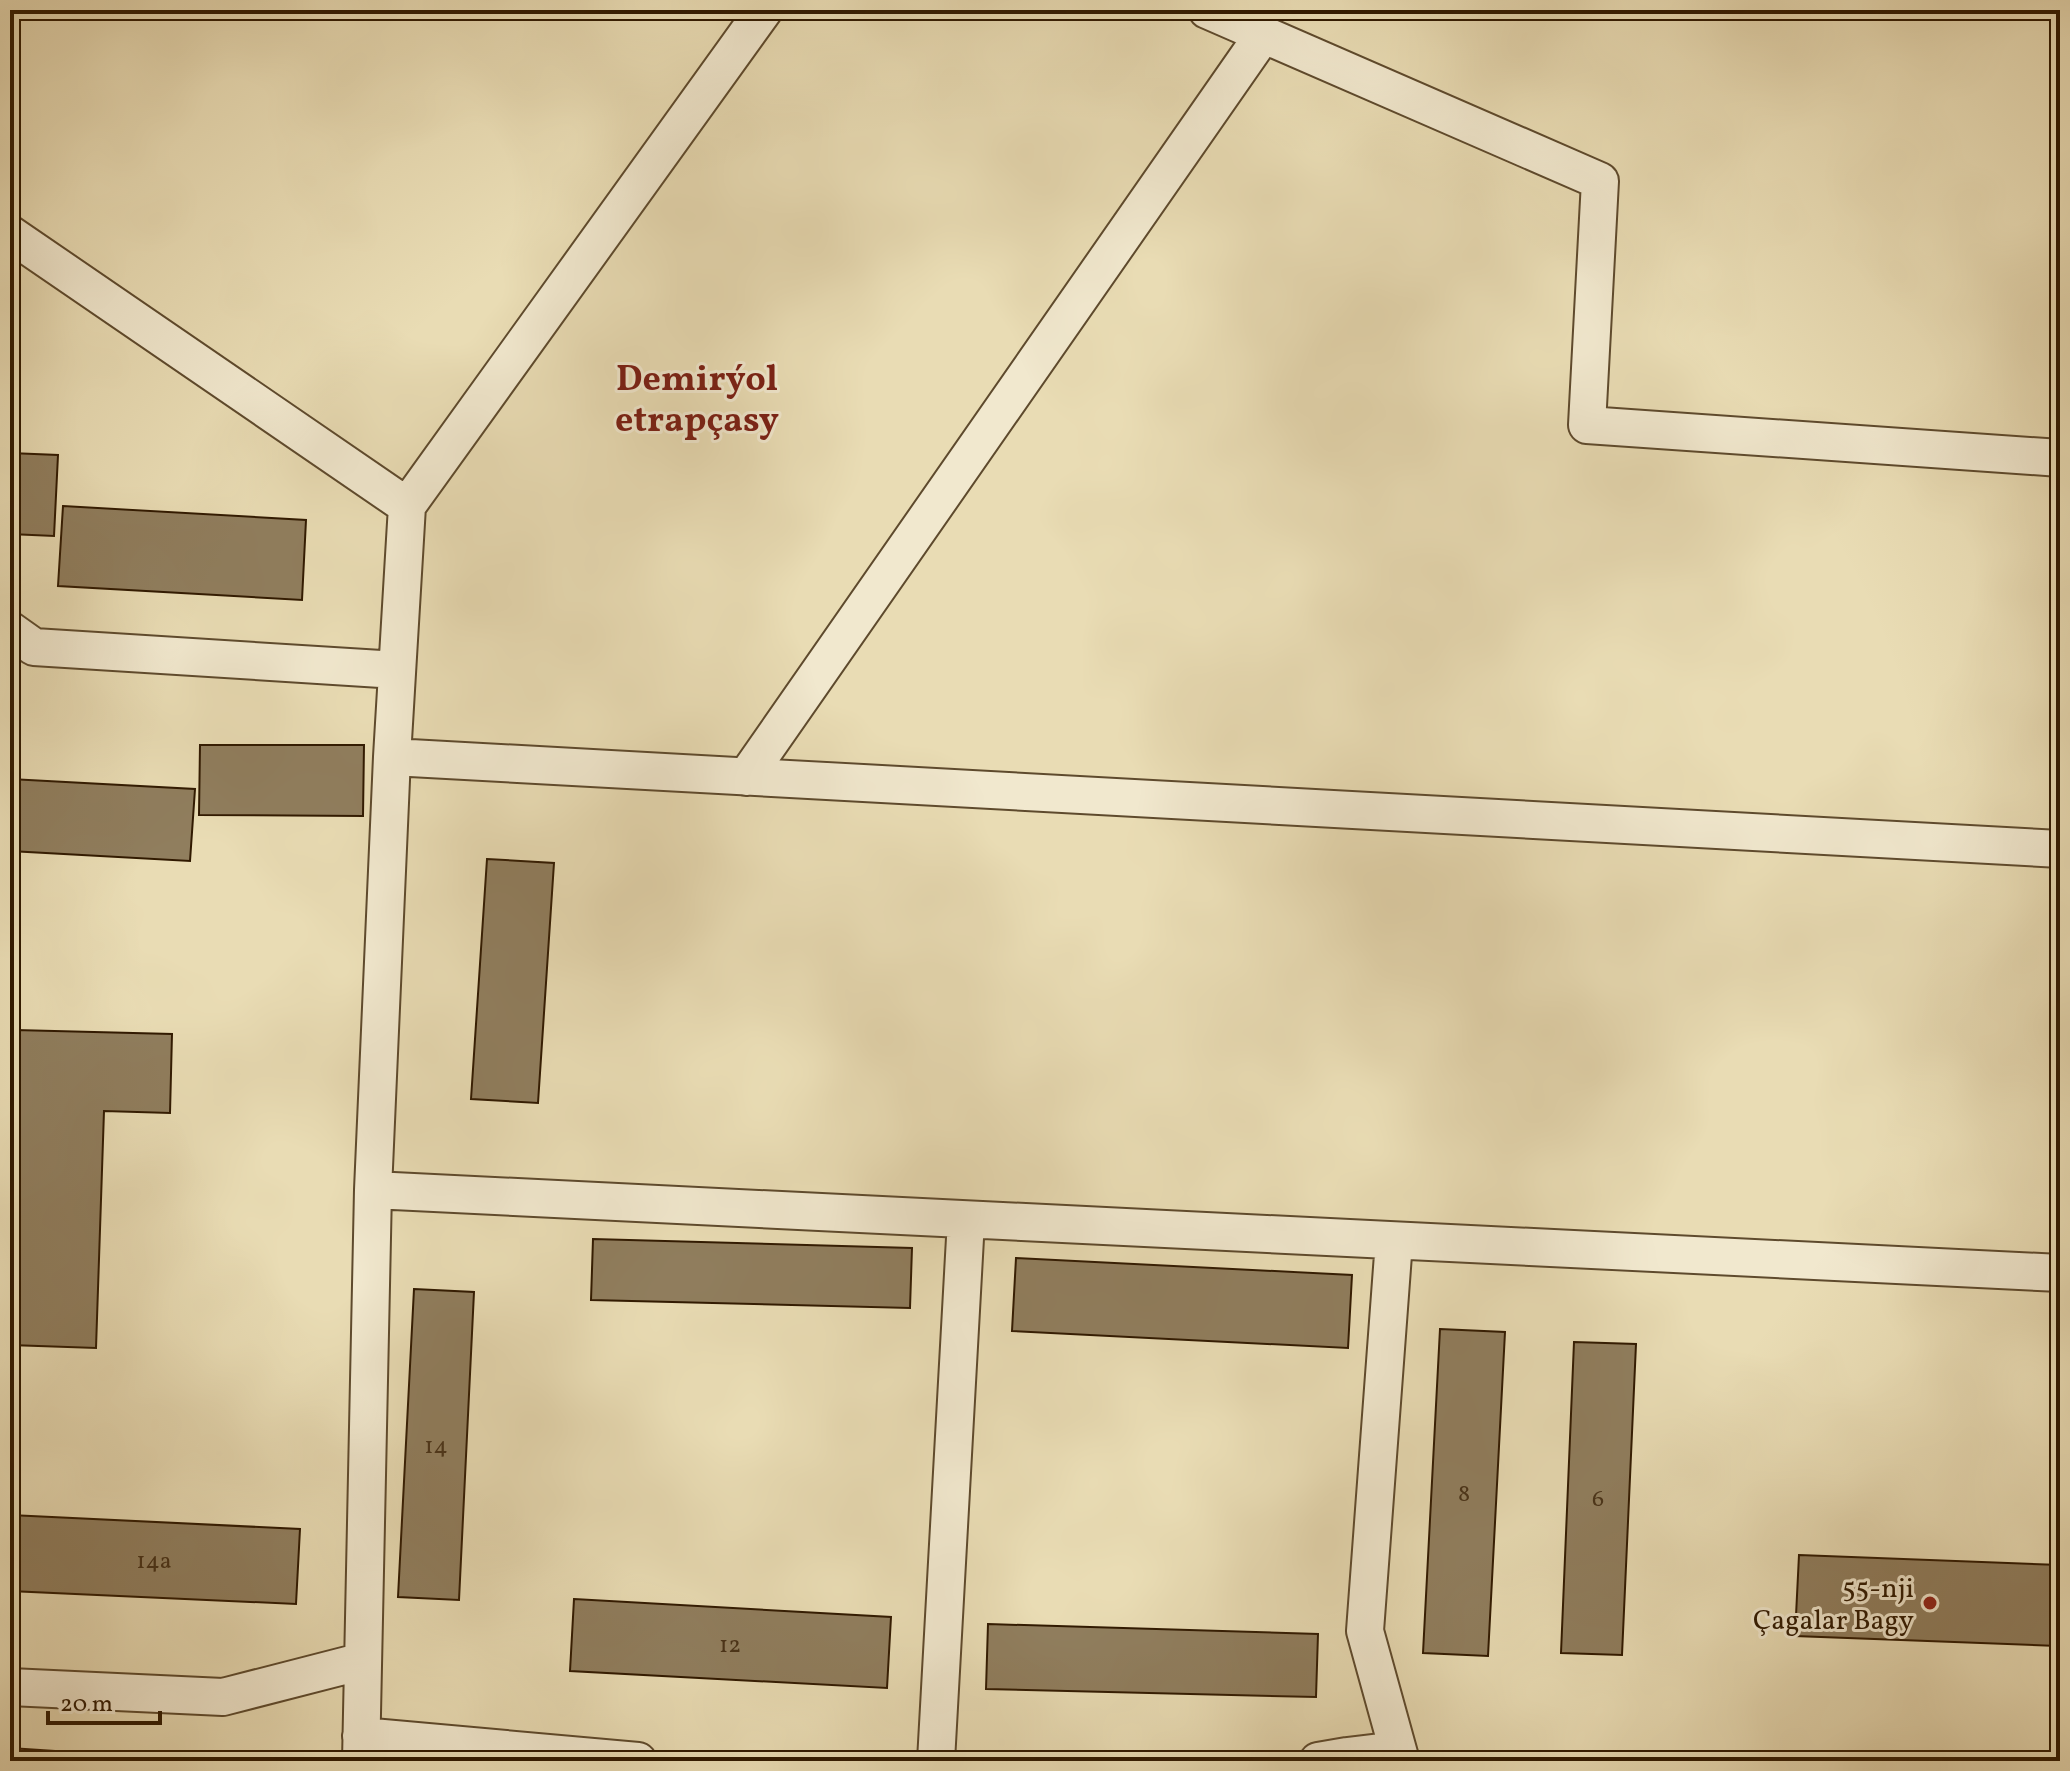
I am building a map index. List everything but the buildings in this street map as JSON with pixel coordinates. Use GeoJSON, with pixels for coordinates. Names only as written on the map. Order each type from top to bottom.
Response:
{"type":"FeatureCollection","features":[{"type":"Feature","properties":{"kind":"street"},"geometry":{"type":"LineString","coordinates":[[638,1761],[361,1748],[373,1190],[392,757],[407,506],[764,10]]}},
{"type":"Feature","properties":{"kind":"street"},"geometry":{"type":"LineString","coordinates":[[1207,10],[1600,181],[1587,425],[2060,458]]}},
{"type":"Feature","properties":{"kind":"street"},"geometry":{"type":"LineString","coordinates":[[746,777],[1263,35]]}},
{"type":"Feature","properties":{"kind":"street"},"geometry":{"type":"LineString","coordinates":[[10,234],[407,506]]}},
{"type":"Feature","properties":{"kind":"street"},"geometry":{"type":"LineString","coordinates":[[10,630],[34,647],[397,670]]}},
{"type":"Feature","properties":{"kind":"street"},"geometry":{"type":"LineString","coordinates":[[392,757],[2060,849]]}},
{"type":"Feature","properties":{"kind":"street"},"geometry":{"type":"LineString","coordinates":[[373,1190],[2060,1273]]}},
{"type":"Feature","properties":{"kind":"street"},"geometry":{"type":"LineString","coordinates":[[936,1761],[966,1220]]}},
{"type":"Feature","properties":{"kind":"street"},"geometry":{"type":"LineString","coordinates":[[1318,1761],[1347,1756],[1399,1756],[1365,1631],[1394,1241]]}},
{"type":"Feature","properties":{"kind":"street"},"geometry":{"type":"LineString","coordinates":[[10,1687],[223,1697],[363,1661]]}},
{"type":"Feature","properties":{"kind":"place","name":"55-nji Çagalar Bagy"},"geometry":{"type":"Point","coordinates":[1930,1603]}},
{"type":"Feature","properties":{"kind":"district","name":"Demirýol etrapçasy"},"geometry":{"type":"Point","coordinates":[697,398]}}]}
